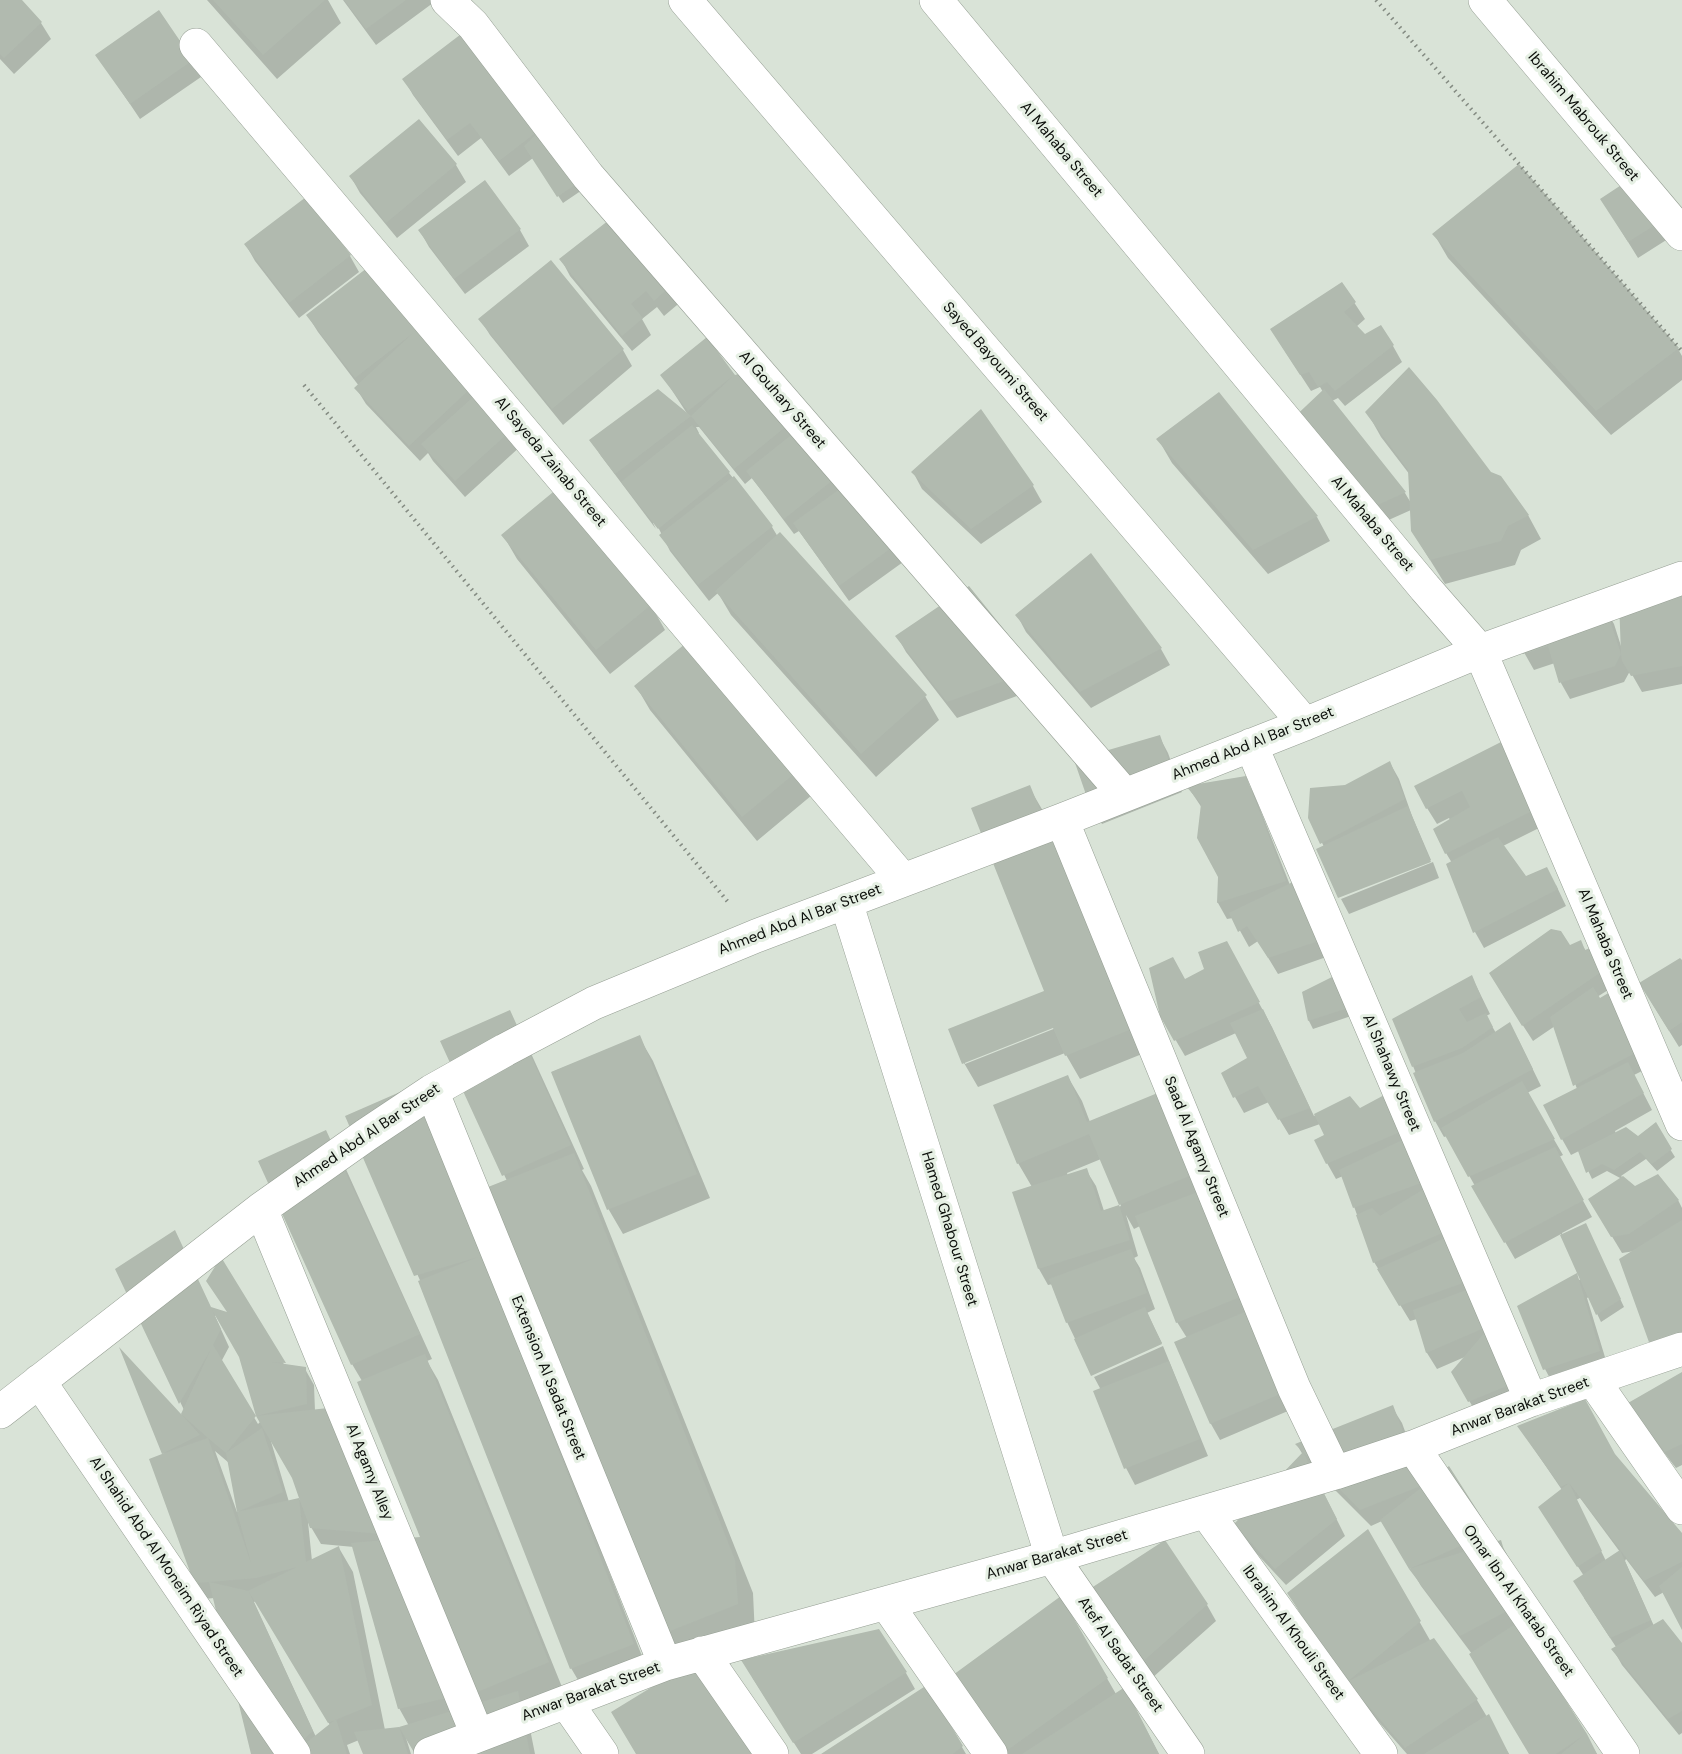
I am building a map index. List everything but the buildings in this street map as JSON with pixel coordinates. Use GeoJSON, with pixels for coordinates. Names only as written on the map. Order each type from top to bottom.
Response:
{"type":"FeatureCollection","features":[{"type":"Feature","properties":{"kind":"street","name":"Al Gouhary Street"},"geometry":{"type":"LineString","coordinates":[[447,0],[473,25],[588,176],[1125,795]]}},
{"type":"Feature","properties":{"kind":"street","name":"Sayed Bayoumi Street"},"geometry":{"type":"LineString","coordinates":[[685,0],[1305,724]]}},
{"type":"Feature","properties":{"kind":"street","name":"Al Mahaba Street"},"geometry":{"type":"LineString","coordinates":[[936,0],[1425,588],[1480,651],[1682,1124]]}},
{"type":"Feature","properties":{"kind":"street","name":"Ibrahim Mabrouk Street"},"geometry":{"type":"LineString","coordinates":[[1485,0],[1682,234]]}},
{"type":"Feature","properties":{"kind":"street","name":"Al Sayeda Zainab Street"},"geometry":{"type":"LineString","coordinates":[[196,45],[903,880]]}},
{"type":"Feature","properties":{"kind":"street","name":"Ahmed Abd Al Bar Street"},"geometry":{"type":"LineString","coordinates":[[0,1412],[261,1209],[432,1091],[594,1003],[756,936],[1062,820],[1305,724],[1480,651],[1682,578]]}},
{"type":"Feature","properties":{"kind":"street","name":"Al Shahawy Street"},"geometry":{"type":"LineString","coordinates":[[1251,745],[1531,1400]]}},
{"type":"Feature","properties":{"kind":"street","name":"Saad Al Agamy Street"},"geometry":{"type":"LineString","coordinates":[[1062,820],[1294,1388],[1335,1473]]}},
{"type":"Feature","properties":{"kind":"street","name":"Hamed Ghabour Street"},"geometry":{"type":"LineString","coordinates":[[846,902],[1052,1557]]}},
{"type":"Feature","properties":{"kind":"street","name":"Extension Al Sadat Street"},"geometry":{"type":"LineString","coordinates":[[432,1091],[665,1664]]}},
{"type":"Feature","properties":{"kind":"street","name":"Al Agamy Alley"},"geometry":{"type":"LineString","coordinates":[[261,1209],[477,1734]]}},
{"type":"Feature","properties":{"kind":"street","name":"Anwar Barakat Street"},"geometry":{"type":"LineString","coordinates":[[430,1754],[477,1734],[665,1664],[1052,1557],[1335,1473],[1413,1447],[1531,1400],[1682,1349]]}},
{"type":"Feature","properties":{"kind":"street"},"geometry":{"type":"LineString","coordinates":[[1593,1380],[1682,1508]]}},
{"type":"Feature","properties":{"kind":"street","name":"Al Shahid Abd Al Moneim Riyad Street"},"geometry":{"type":"LineString","coordinates":[[39,1381],[294,1754]]}},
{"type":"Feature","properties":{"kind":"street","name":"Omar Ibn Al Khatab Street"},"geometry":{"type":"LineString","coordinates":[[1413,1447],[1623,1754]]}},
{"type":"Feature","properties":{"kind":"street","name":"Ibrahim Al Khouli Street"},"geometry":{"type":"LineString","coordinates":[[1206,1512],[1381,1754]]}},
{"type":"Feature","properties":{"kind":"street","name":"Atef Al Sadat Street"},"geometry":{"type":"LineString","coordinates":[[1052,1557],[1188,1754]]}},
{"type":"Feature","properties":{"kind":"street"},"geometry":{"type":"LineString","coordinates":[[886,1603],[991,1754]]}},
{"type":"Feature","properties":{"kind":"street"},"geometry":{"type":"LineString","coordinates":[[702,1653],[772,1754]]}},
{"type":"Feature","properties":{"kind":"street"},"geometry":{"type":"LineString","coordinates":[[566,1702],[602,1754]]}},
{"type":"Feature","properties":{"kind":"path"},"geometry":{"type":"LineString","coordinates":[[1376,0],[1682,351]]}},
{"type":"Feature","properties":{"kind":"path"},"geometry":{"type":"LineString","coordinates":[[304,385],[756,936]]}}]}
